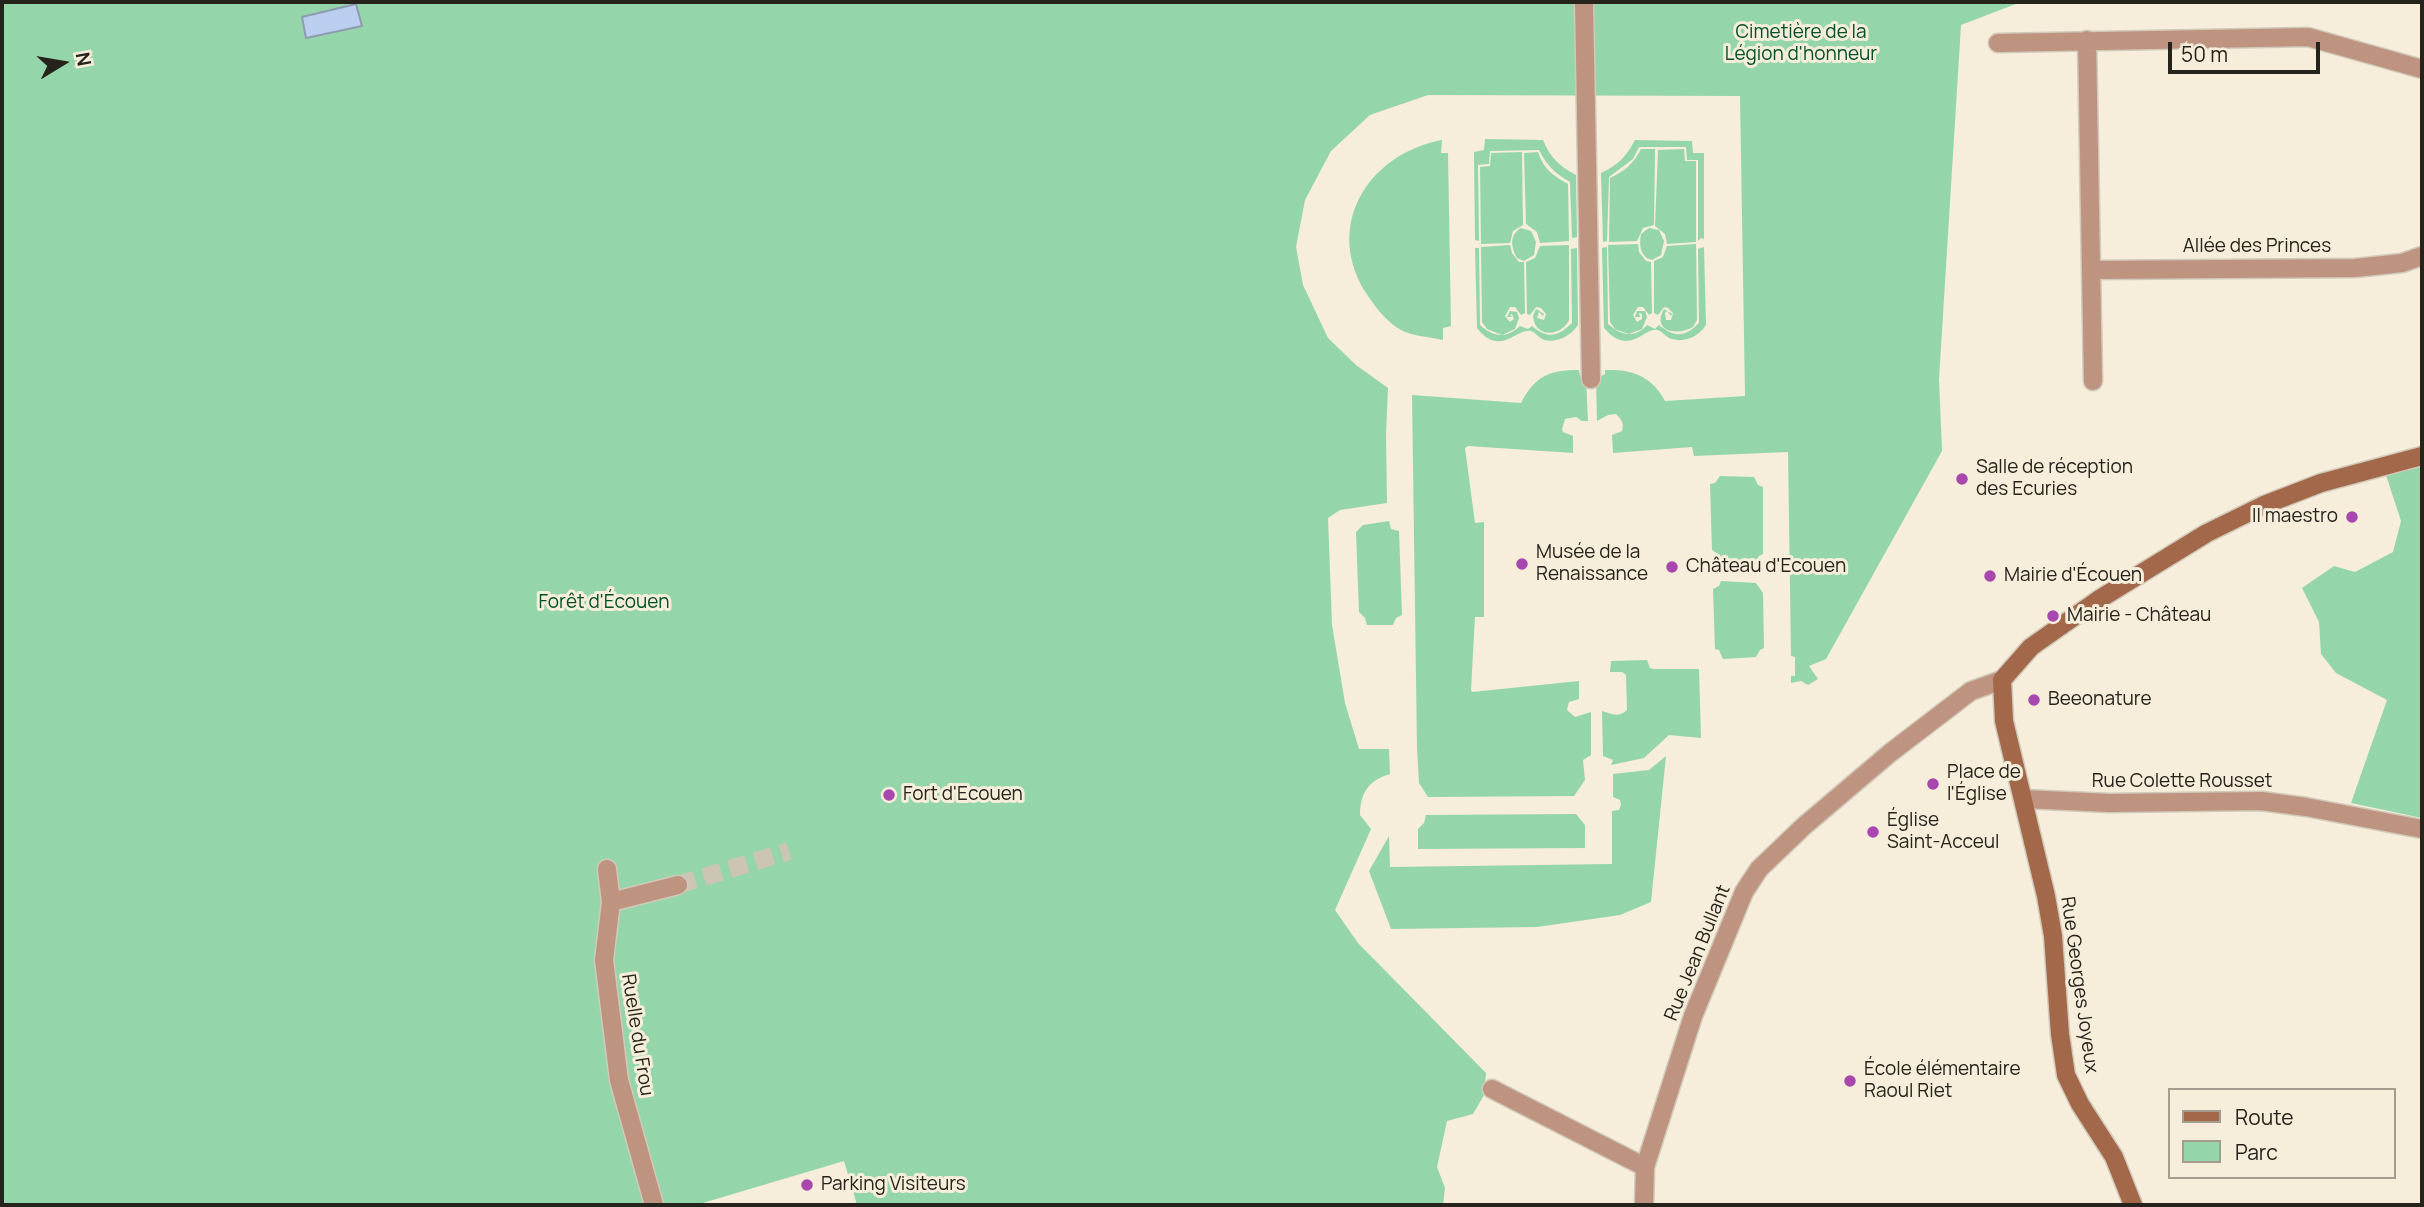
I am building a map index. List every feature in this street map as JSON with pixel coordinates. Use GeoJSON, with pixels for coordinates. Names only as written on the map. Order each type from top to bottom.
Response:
{"type":"FeatureCollection","features":[{"type":"Feature","properties":{"kind":"main road"},"geometry":{"type":"LineString","coordinates":[[2024,799],[2004,721],[2003,680],[2031,647],[2098,600],[2207,533],[2264,505],[2321,483],[2422,456]]}},
{"type":"Feature","properties":{"kind":"main road","name":"Rue Georges Joyeux"},"geometry":{"type":"LineString","coordinates":[[2024,799],[2053,936],[2060,1034],[2066,1075],[2080,1104],[2114,1157],[2133,1205]]}},
{"type":"Feature","properties":{"kind":"street"},"geometry":{"type":"LineString","coordinates":[[1584,2],[1591,379]]}},
{"type":"Feature","properties":{"kind":"street"},"geometry":{"type":"LineString","coordinates":[[1998,43],[2308,37],[2422,69]]}},
{"type":"Feature","properties":{"kind":"street"},"geometry":{"type":"LineString","coordinates":[[2087,40],[2093,381]]}},
{"type":"Feature","properties":{"kind":"street","name":"Allée des Princes"},"geometry":{"type":"LineString","coordinates":[[2091,270],[2355,268],[2402,263],[2422,257]]}},
{"type":"Feature","properties":{"kind":"street","name":"Rue Jean Bullant"},"geometry":{"type":"LineString","coordinates":[[1644,1205],[1645,1167],[1693,1016],[1744,892],[1759,869],[1861,777],[1942,713],[1971,691],[2003,680]]}},
{"type":"Feature","properties":{"kind":"street","name":"Rue Colette Rousset"},"geometry":{"type":"LineString","coordinates":[[2024,799],[2109,803],[2261,801],[2422,829]]}},
{"type":"Feature","properties":{"kind":"street","name":"Ruelle du Frou"},"geometry":{"type":"LineString","coordinates":[[607,869],[611,902],[604,960],[619,1080],[654,1205]]}},
{"type":"Feature","properties":{"kind":"street"},"geometry":{"type":"LineString","coordinates":[[611,902],[678,885]]}},
{"type":"Feature","properties":{"kind":"street"},"geometry":{"type":"LineString","coordinates":[[1493,1089],[1645,1167]]}},
{"type":"Feature","properties":{"kind":"green space","name":"Forêt d'Écouen"},"geometry":{"type":"Polygon","coordinates":[[[2,2],[2021,2],[1961,25],[1939,379],[1942,451],[1826,659],[1809,666],[1818,679],[1808,685],[1801,681],[1791,683],[1791,676],[1795,676],[1795,657],[1791,656],[1788,452],[1694,456],[1692,447],[1613,453],[1612,435],[1622,431],[1622,422],[1616,414],[1597,421],[1596,379],[1605,374],[1605,370],[1624,371],[1640,376],[1654,385],[1665,401],[1745,396],[1740,96],[1428,95],[1370,115],[1331,151],[1305,200],[1296,247],[1303,285],[1328,338],[1356,365],[1388,388],[1387,503],[1340,510],[1328,518],[1332,625],[1345,703],[1359,749],[1389,749],[1390,774],[1376,780],[1364,794],[1360,815],[1371,829],[1335,910],[1358,943],[1486,1073],[1484,1095],[1473,1114],[1447,1121],[1437,1167],[1445,1188],[1443,1205],[857,1205],[844,1161],[696,1205],[2,1205],[2,2]]]}},
{"type":"Feature","properties":{"kind":"green space"},"geometry":{"type":"Polygon","coordinates":[[[1485,139],[1543,140],[1556,160],[1576,175],[1577,237],[1572,238],[1570,182],[1552,169],[1539,150],[1490,151],[1489,164],[1478,165],[1479,241],[1475,240],[1474,152],[1484,150],[1485,139]]]}},
{"type":"Feature","properties":{"kind":"green space"},"geometry":{"type":"Polygon","coordinates":[[[1442,140],[1441,153],[1448,153],[1451,326],[1443,328],[1443,340],[1405,332],[1378,310],[1355,270],[1350,245],[1351,220],[1360,198],[1373,178],[1392,161],[1415,148],[1442,140]]]}},
{"type":"Feature","properties":{"kind":"green space"},"geometry":{"type":"Polygon","coordinates":[[[1635,140],[1692,141],[1693,153],[1704,153],[1704,239],[1698,241],[1698,160],[1687,160],[1686,147],[1639,147],[1633,159],[1609,177],[1607,241],[1603,242],[1601,173],[1621,160],[1635,140]]]}},
{"type":"Feature","properties":{"kind":"green space"},"geometry":{"type":"Polygon","coordinates":[[[1641,149],[1655,149],[1654,225],[1643,228],[1637,241],[1609,242],[1610,178],[1628,166],[1641,149]]]}},
{"type":"Feature","properties":{"kind":"green space"},"geometry":{"type":"Polygon","coordinates":[[[1684,149],[1685,161],[1696,161],[1696,242],[1667,244],[1665,234],[1655,226],[1658,150],[1684,149]]]}},
{"type":"Feature","properties":{"kind":"green space"},"geometry":{"type":"Polygon","coordinates":[[[1522,152],[1523,225],[1513,231],[1510,243],[1481,244],[1480,167],[1490,166],[1491,153],[1522,152]]]}},
{"type":"Feature","properties":{"kind":"green space"},"geometry":{"type":"Polygon","coordinates":[[[1538,152],[1549,171],[1568,184],[1569,241],[1540,243],[1537,232],[1526,224],[1524,153],[1538,152]]]}},
{"type":"Feature","properties":{"kind":"green space"},"geometry":{"type":"Polygon","coordinates":[[[1521,228],[1531,231],[1536,242],[1534,255],[1524,261],[1517,258],[1512,246],[1514,234],[1521,228]]]}},
{"type":"Feature","properties":{"kind":"green space"},"geometry":{"type":"Polygon","coordinates":[[[1649,228],[1659,230],[1664,241],[1661,255],[1652,260],[1645,256],[1640,246],[1641,234],[1649,228]]]}},
{"type":"Feature","properties":{"kind":"green space"},"geometry":{"type":"Polygon","coordinates":[[[1638,244],[1639,252],[1646,261],[1651,262],[1652,313],[1649,315],[1643,307],[1638,307],[1633,315],[1637,322],[1642,319],[1642,314],[1639,313],[1640,317],[1635,317],[1637,311],[1645,311],[1647,317],[1642,329],[1629,334],[1615,329],[1610,322],[1608,245],[1638,244]]]}},
{"type":"Feature","properties":{"kind":"green space"},"geometry":{"type":"Polygon","coordinates":[[[1696,244],[1697,320],[1693,327],[1687,330],[1668,330],[1661,323],[1661,317],[1664,309],[1672,314],[1671,316],[1667,311],[1665,313],[1666,320],[1671,320],[1673,313],[1664,307],[1658,315],[1654,313],[1654,261],[1663,257],[1667,246],[1696,244]]]}},
{"type":"Feature","properties":{"kind":"green space"},"geometry":{"type":"Polygon","coordinates":[[[1510,245],[1519,262],[1524,262],[1525,313],[1521,315],[1515,307],[1510,307],[1505,316],[1510,322],[1514,319],[1512,314],[1512,317],[1507,317],[1510,311],[1517,312],[1519,318],[1515,329],[1502,335],[1487,329],[1482,322],[1481,247],[1510,245]]]}},
{"type":"Feature","properties":{"kind":"green space"},"geometry":{"type":"Polygon","coordinates":[[[1569,245],[1569,320],[1555,332],[1543,332],[1538,329],[1533,316],[1536,309],[1544,314],[1543,316],[1539,312],[1537,318],[1544,320],[1546,314],[1541,308],[1536,307],[1530,315],[1527,314],[1526,262],[1535,258],[1540,246],[1569,245]]]}},
{"type":"Feature","properties":{"kind":"green space"},"geometry":{"type":"Polygon","coordinates":[[[1607,247],[1608,324],[1627,334],[1637,333],[1647,325],[1655,329],[1659,325],[1680,334],[1690,331],[1699,323],[1698,249],[1704,247],[1706,325],[1703,329],[1691,338],[1682,340],[1670,338],[1658,330],[1629,341],[1613,337],[1604,328],[1602,248],[1607,247]]]}},
{"type":"Feature","properties":{"kind":"green space"},"geometry":{"type":"Polygon","coordinates":[[[1475,248],[1479,248],[1480,325],[1499,335],[1510,333],[1520,326],[1528,329],[1532,326],[1543,333],[1553,335],[1572,323],[1571,249],[1577,248],[1578,325],[1575,329],[1563,338],[1554,340],[1544,340],[1531,331],[1501,341],[1485,337],[1477,328],[1475,248]]]}},
{"type":"Feature","properties":{"kind":"green space"},"geometry":{"type":"Polygon","coordinates":[[[1579,370],[1580,376],[1586,379],[1588,421],[1576,417],[1565,419],[1562,429],[1573,436],[1573,453],[1468,446],[1465,448],[1475,523],[1484,522],[1484,617],[1475,617],[1471,690],[1579,681],[1579,699],[1569,702],[1567,710],[1575,717],[1591,712],[1591,755],[1583,760],[1585,780],[1574,796],[1428,797],[1419,783],[1417,748],[1412,395],[1521,403],[1532,386],[1544,376],[1559,371],[1579,370]]]}},
{"type":"Feature","properties":{"kind":"green space"},"geometry":{"type":"Polygon","coordinates":[[[2422,461],[2422,818],[2351,803],[2387,700],[2336,673],[2321,654],[2319,622],[2302,588],[2334,566],[2355,572],[2393,552],[2401,521],[2386,475],[2422,461]]]}},
{"type":"Feature","properties":{"kind":"green space"},"geometry":{"type":"Polygon","coordinates":[[[1720,476],[1754,477],[1758,485],[1763,487],[1763,554],[1755,563],[1721,564],[1718,554],[1712,550],[1710,484],[1715,483],[1720,476]]]}},
{"type":"Feature","properties":{"kind":"green space"},"geometry":{"type":"Polygon","coordinates":[[[1389,521],[1391,529],[1399,531],[1402,615],[1396,618],[1393,625],[1367,625],[1359,612],[1356,532],[1363,525],[1389,521]]]}},
{"type":"Feature","properties":{"kind":"green space"},"geometry":{"type":"Polygon","coordinates":[[[1721,581],[1756,583],[1763,593],[1764,648],[1756,657],[1723,659],[1719,650],[1715,649],[1713,589],[1719,586],[1721,581]]]}},
{"type":"Feature","properties":{"kind":"green space"},"geometry":{"type":"Polygon","coordinates":[[[1647,660],[1650,668],[1654,669],[1699,669],[1701,738],[1669,735],[1644,758],[1611,765],[1613,760],[1603,756],[1602,711],[1618,715],[1627,710],[1626,675],[1622,672],[1610,672],[1611,661],[1647,660]]]}},
{"type":"Feature","properties":{"kind":"green space"},"geometry":{"type":"Polygon","coordinates":[[[1666,756],[1651,902],[1620,915],[1537,927],[1391,929],[1369,871],[1389,836],[1390,867],[1612,864],[1612,811],[1619,810],[1621,805],[1620,800],[1613,797],[1613,774],[1649,770],[1666,756]]]}},
{"type":"Feature","properties":{"kind":"green space"},"geometry":{"type":"Polygon","coordinates":[[[1576,814],[1585,825],[1585,848],[1418,849],[1418,829],[1424,823],[1426,815],[1576,814]]]}},
{"type":"Feature","properties":{"kind":"water"},"geometry":{"type":"Polygon","coordinates":[[[356,4],[362,26],[306,38],[302,17],[356,4]]]}},
{"type":"Feature","properties":{"kind":"tunnel"},"geometry":{"type":"LineString","coordinates":[[678,885],[789,851]]}},
{"type":"Feature","properties":{"kind":"place","name":"Salle de réception des Ecuries"},"geometry":{"type":"Point","coordinates":[1962,479]}},
{"type":"Feature","properties":{"kind":"place","name":"Il maestro"},"geometry":{"type":"Point","coordinates":[2352,517]}},
{"type":"Feature","properties":{"kind":"place","name":"Musée de la Renaissance"},"geometry":{"type":"Point","coordinates":[1522,564]}},
{"type":"Feature","properties":{"kind":"place","name":"Château d'Ecouen"},"geometry":{"type":"Point","coordinates":[1672,567]}},
{"type":"Feature","properties":{"kind":"place","name":"Mairie d'Écouen"},"geometry":{"type":"Point","coordinates":[1990,576]}},
{"type":"Feature","properties":{"kind":"place","name":"Mairie - Château"},"geometry":{"type":"Point","coordinates":[2053,616]}},
{"type":"Feature","properties":{"kind":"place","name":"Beeonature"},"geometry":{"type":"Point","coordinates":[2034,700]}},
{"type":"Feature","properties":{"kind":"place","name":"Place de l'Église"},"geometry":{"type":"Point","coordinates":[1933,784]}},
{"type":"Feature","properties":{"kind":"place","name":"Fort d'Ecouen"},"geometry":{"type":"Point","coordinates":[889,795]}},
{"type":"Feature","properties":{"kind":"place","name":"Église Saint-Acceul"},"geometry":{"type":"Point","coordinates":[1873,832]}},
{"type":"Feature","properties":{"kind":"place","name":"École élémentaire Raoul Riet"},"geometry":{"type":"Point","coordinates":[1850,1081]}},
{"type":"Feature","properties":{"kind":"place","name":"Parking Visiteurs"},"geometry":{"type":"Point","coordinates":[807,1185]}},
{"type":"Feature","properties":{"kind":"park label","name":"Cimetière de la Légion d'honneur"},"geometry":{"type":"Point","coordinates":[1801,44]}}]}
